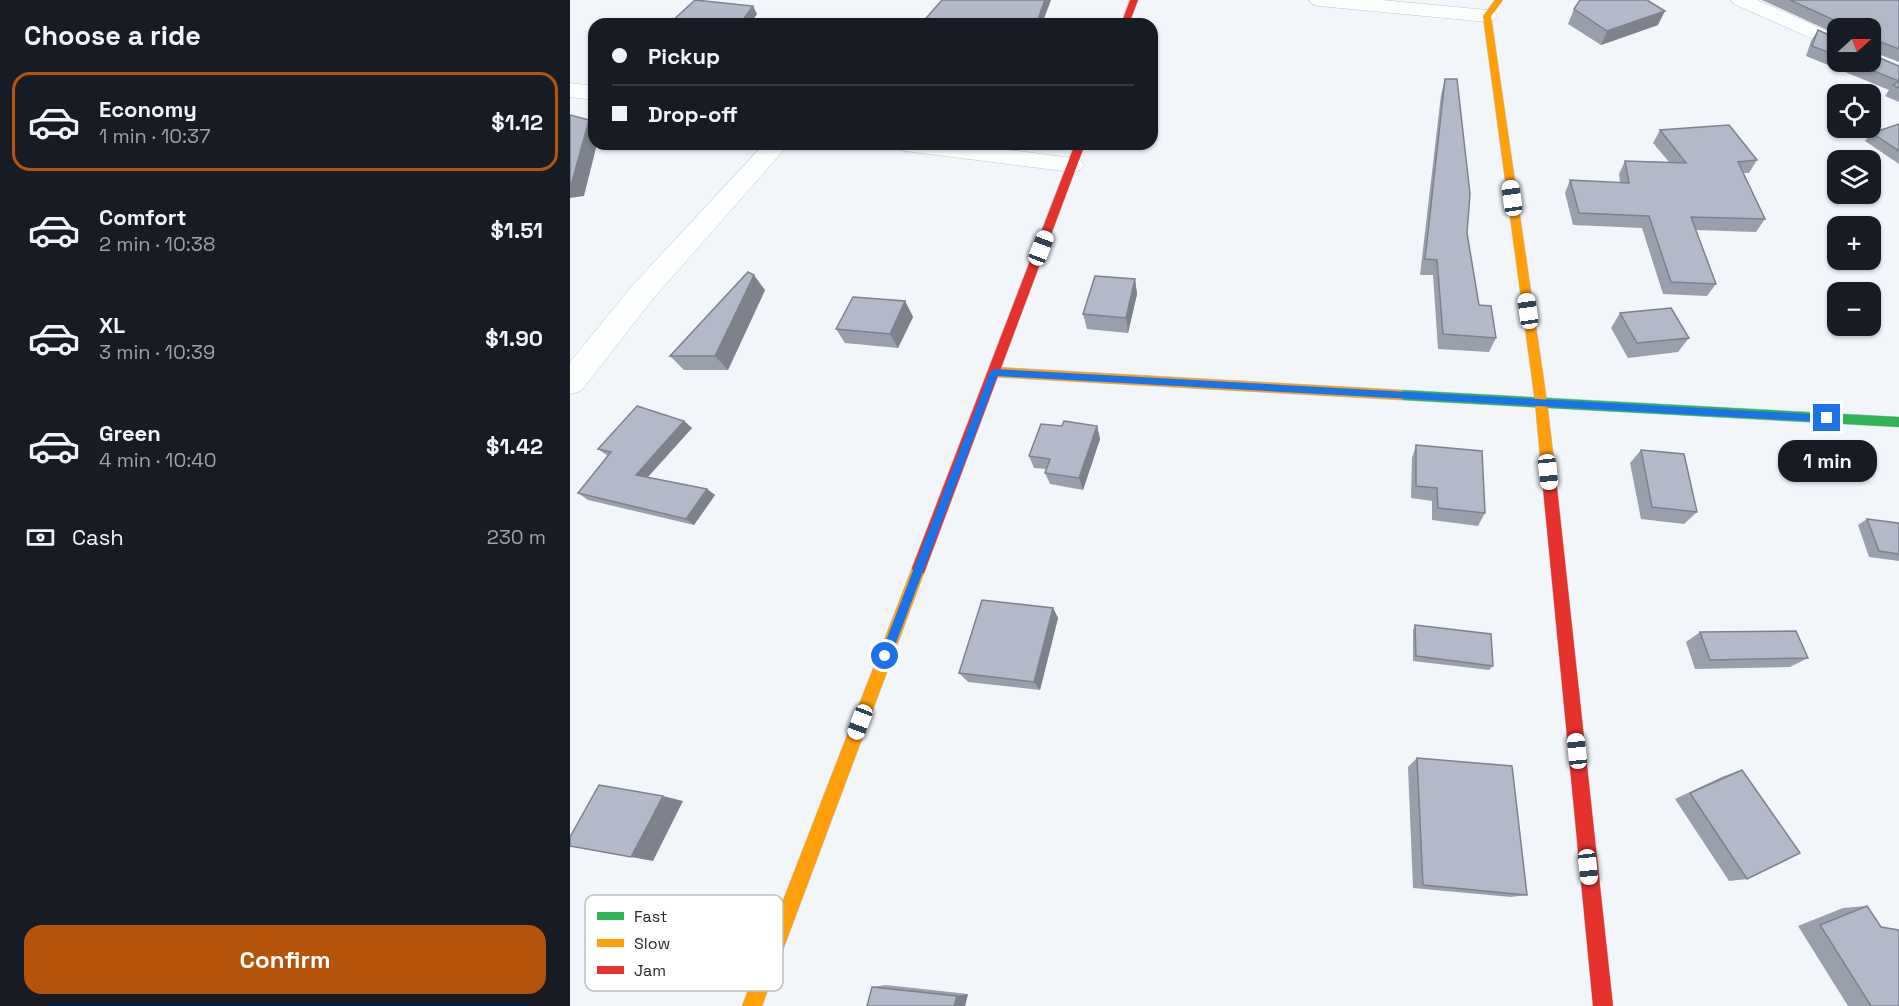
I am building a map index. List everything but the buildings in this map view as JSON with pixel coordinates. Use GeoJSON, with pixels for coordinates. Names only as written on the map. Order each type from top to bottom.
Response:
{"type":"FeatureCollection","features":[{"type":"Feature","properties":{"kind":"street"},"geometry":{"type":"LineString","coordinates":[[1127,18],[1134,0]]}},
{"type":"Feature","properties":{"kind":"street"},"geometry":{"type":"LineString","coordinates":[[1319,0],[1493,8],[1541,402],[1603,1006]]}},
{"type":"Feature","properties":{"kind":"street"},"geometry":{"type":"LineString","coordinates":[[1741,0],[1827,39]]}},
{"type":"Feature","properties":{"kind":"street"},"geometry":{"type":"LineString","coordinates":[[570,90],[588,92]]}},
{"type":"Feature","properties":{"kind":"street"},"geometry":{"type":"LineString","coordinates":[[570,383],[642,293],[772,150]]}},
{"type":"Feature","properties":{"kind":"street"},"geometry":{"type":"LineString","coordinates":[[783,925],[1076,155],[998,150]]}},
{"type":"Feature","properties":{"kind":"street"},"geometry":{"type":"LineString","coordinates":[[994,372],[1899,422]]}},
{"type":"Feature","properties":{"kind":"street"},"geometry":{"type":"LineString","coordinates":[[752,1006],[758,991]]}},
{"type":"Feature","properties":{"kind":"traffic: fast"},"geometry":{"type":"LineString","coordinates":[[1402,395],[1899,422]]}},
{"type":"Feature","properties":{"kind":"traffic: slow"},"geometry":{"type":"LineString","coordinates":[[1499,0],[1487,16],[1541,402],[1549,478]]}},
{"type":"Feature","properties":{"kind":"traffic: slow"},"geometry":{"type":"LineString","coordinates":[[994,372],[1402,395]]}},
{"type":"Feature","properties":{"kind":"traffic: slow"},"geometry":{"type":"LineString","coordinates":[[783,925],[919,568]]}},
{"type":"Feature","properties":{"kind":"traffic: slow"},"geometry":{"type":"LineString","coordinates":[[752,1006],[758,991]]}},
{"type":"Feature","properties":{"kind":"traffic: jam"},"geometry":{"type":"LineString","coordinates":[[1127,18],[1134,0]]}},
{"type":"Feature","properties":{"kind":"traffic: jam"},"geometry":{"type":"LineString","coordinates":[[919,568],[1078,150]]}},
{"type":"Feature","properties":{"kind":"traffic: jam"},"geometry":{"type":"LineString","coordinates":[[1549,478],[1603,1006]]}},
{"type":"Feature","properties":{"kind":"route"},"geometry":{"type":"LineString","coordinates":[[885,656],[994,372],[1827,418]]}}]}
